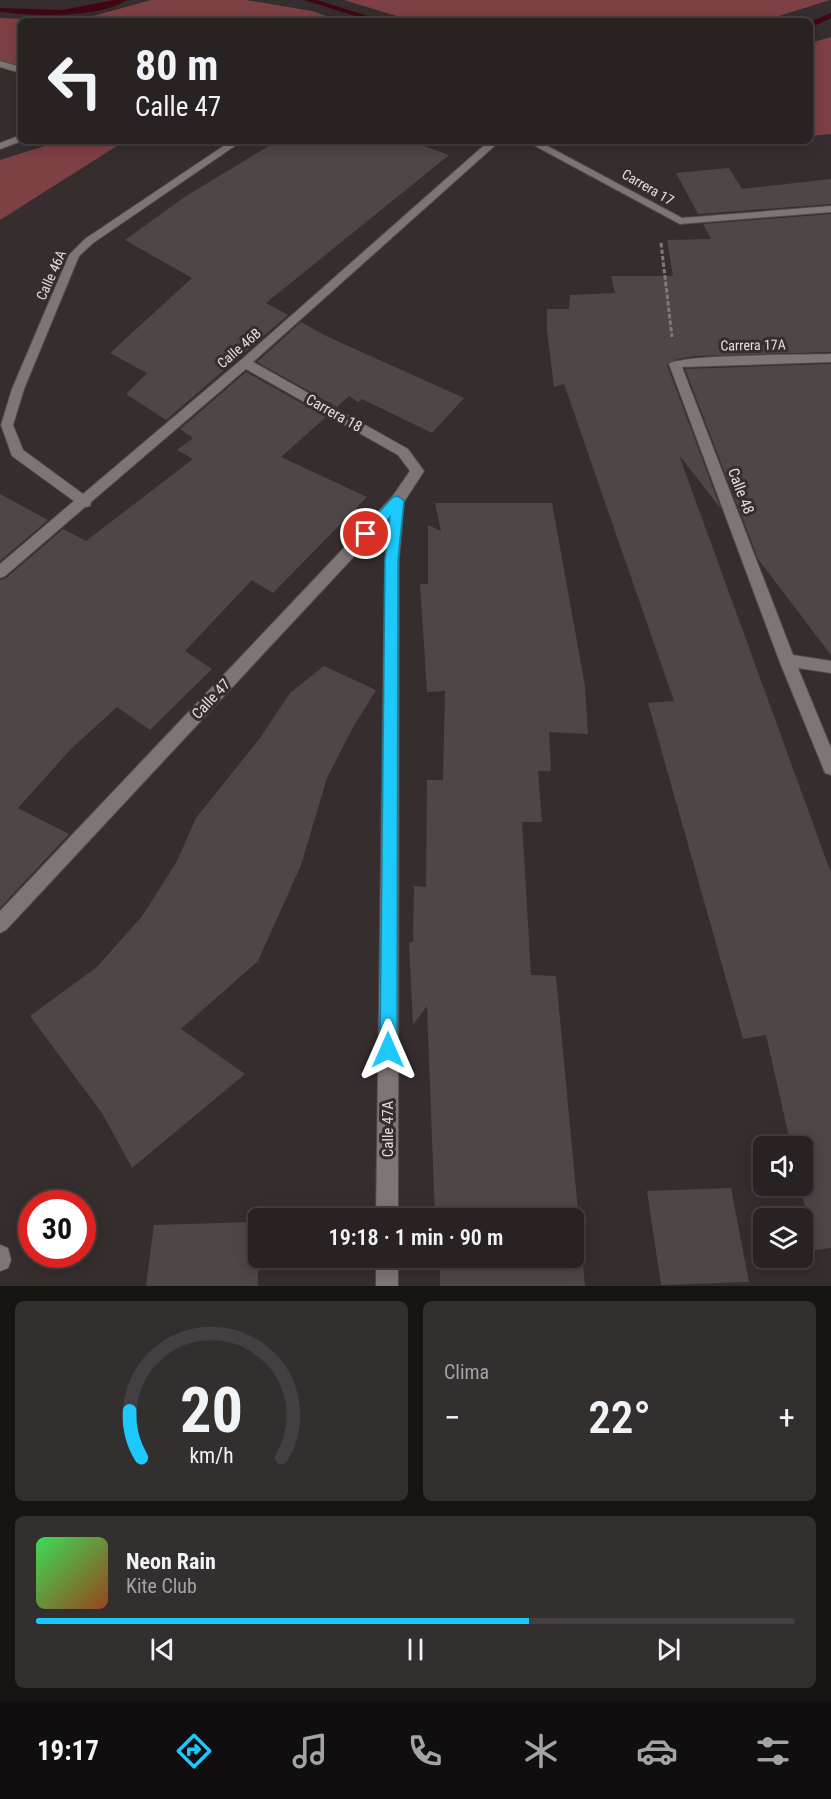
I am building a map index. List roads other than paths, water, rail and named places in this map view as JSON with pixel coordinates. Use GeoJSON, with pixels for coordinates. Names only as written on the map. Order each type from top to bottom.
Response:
{"type":"FeatureCollection","features":[{"type":"Feature","properties":{"kind":"street"},"geometry":{"type":"LineString","coordinates":[[0,64],[18,69]]}},
{"type":"Feature","properties":{"kind":"street"},"geometry":{"type":"LineString","coordinates":[[0,146],[18,139]]}},
{"type":"Feature","properties":{"kind":"street","name":"Calle 46A"},"geometry":{"type":"LineString","coordinates":[[85,502],[17,453],[7,425],[18,389],[74,255],[89,241],[233,144]]}},
{"type":"Feature","properties":{"kind":"street","name":"Calle 46B"},"geometry":{"type":"LineString","coordinates":[[0,572],[85,502],[245,363],[492,144]]}},
{"type":"Feature","properties":{"kind":"street","name":"Carrera 17"},"geometry":{"type":"LineString","coordinates":[[537,144],[653,206],[670,218],[680,221],[831,209]]}},
{"type":"Feature","properties":{"kind":"street","name":"Carrera 17A"},"geometry":{"type":"LineString","coordinates":[[675,364],[831,358]]}},
{"type":"Feature","properties":{"kind":"street","name":"Carrera 18"},"geometry":{"type":"LineString","coordinates":[[245,363],[403,452],[417,471]]}},
{"type":"Feature","properties":{"kind":"street","name":"Calle 48"},"geometry":{"type":"LineString","coordinates":[[675,364],[787,660],[831,768]]}},
{"type":"Feature","properties":{"kind":"street","name":"Calle 47"},"geometry":{"type":"LineString","coordinates":[[0,924],[398,501],[417,471]]}},
{"type":"Feature","properties":{"kind":"street","name":"Calle 47A"},"geometry":{"type":"LineString","coordinates":[[387,1208],[392,560],[398,501]]}},
{"type":"Feature","properties":{"kind":"street"},"geometry":{"type":"LineString","coordinates":[[787,660],[831,667]]}},
{"type":"Feature","properties":{"kind":"street"},"geometry":{"type":"LineString","coordinates":[[387,1268],[387,1286]]}},
{"type":"Feature","properties":{"kind":"waterway"},"geometry":{"type":"LineString","coordinates":[[0,10],[33,13],[76,11],[123,0]]}},
{"type":"Feature","properties":{"kind":"waterway"},"geometry":{"type":"LineString","coordinates":[[308,0],[370,18]]}},
{"type":"Feature","properties":{"kind":"waterway"},"geometry":{"type":"LineString","coordinates":[[813,24],[831,15]]}}]}
